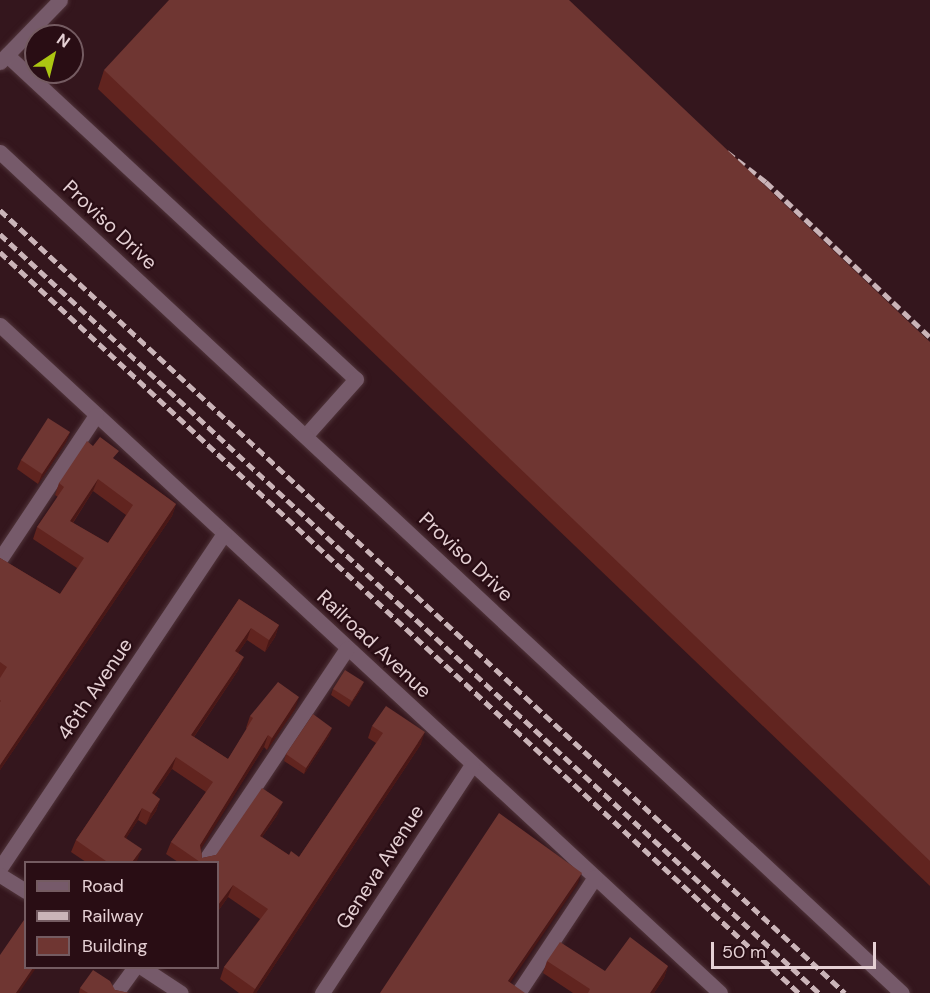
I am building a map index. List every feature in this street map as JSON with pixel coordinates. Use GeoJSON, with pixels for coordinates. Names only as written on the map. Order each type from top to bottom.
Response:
{"type":"FeatureCollection","features":[{"type":"Feature","properties":{"kind":"street"},"geometry":{"type":"LineString","coordinates":[[60,0],[4,58],[356,379],[305,436]]}},
{"type":"Feature","properties":{"kind":"street","name":"Proviso Drive"},"geometry":{"type":"LineString","coordinates":[[0,152],[902,993]]}},
{"type":"Feature","properties":{"kind":"street","name":"Railroad Avenue"},"geometry":{"type":"LineString","coordinates":[[0,326],[720,993]]}},
{"type":"Feature","properties":{"kind":"street"},"geometry":{"type":"LineString","coordinates":[[0,559],[96,415]]}},
{"type":"Feature","properties":{"kind":"street","name":"46th Avenue"},"geometry":{"type":"LineString","coordinates":[[0,868],[225,534]]}},
{"type":"Feature","properties":{"kind":"street"},"geometry":{"type":"LineString","coordinates":[[205,861],[347,648]]}},
{"type":"Feature","properties":{"kind":"street","name":"Geneva Avenue"},"geometry":{"type":"LineString","coordinates":[[322,993],[472,765]]}},
{"type":"Feature","properties":{"kind":"street"},"geometry":{"type":"LineString","coordinates":[[0,875],[24,890]]}},
{"type":"Feature","properties":{"kind":"street"},"geometry":{"type":"LineString","coordinates":[[518,993],[595,877]]}},
{"type":"Feature","properties":{"kind":"street"},"geometry":{"type":"LineString","coordinates":[[116,993],[133,969]]}},
{"type":"Feature","properties":{"kind":"street"},"geometry":{"type":"LineString","coordinates":[[145,969],[181,993]]}},
{"type":"Feature","properties":{"kind":"building"},"geometry":{"type":"Polygon","coordinates":[[[169,0],[569,0],[930,342],[930,861],[104,70],[169,0]]]}},
{"type":"Feature","properties":{"kind":"building"},"geometry":{"type":"Polygon","coordinates":[[[48,418],[70,432],[42,474],[21,460],[48,418]]]}},
{"type":"Feature","properties":{"kind":"building"},"geometry":{"type":"Polygon","coordinates":[[[100,437],[119,451],[113,458],[176,504],[0,765],[0,678],[7,667],[0,662],[0,558],[60,594],[84,558],[37,527],[64,487],[59,483],[87,441],[93,446],[100,437]],[[98,479],[70,521],[108,543],[133,505],[98,479]]]}},
{"type":"Feature","properties":{"kind":"building"},"geometry":{"type":"Polygon","coordinates":[[[239,599],[279,625],[269,640],[251,628],[235,651],[244,657],[191,735],[228,759],[253,718],[250,716],[278,682],[299,697],[272,738],[268,735],[200,845],[202,858],[216,855],[262,788],[283,802],[260,836],[289,855],[291,851],[299,857],[383,733],[372,726],[386,706],[425,732],[255,989],[224,967],[268,909],[233,885],[219,904],[219,861],[199,861],[171,842],[213,782],[176,757],[152,793],[160,799],[151,813],[142,808],[124,837],[142,849],[133,861],[106,861],[76,840],[239,599]]]}},
{"type":"Feature","properties":{"kind":"building"},"geometry":{"type":"Polygon","coordinates":[[[345,670],[364,682],[352,701],[333,689],[345,670]]]}},
{"type":"Feature","properties":{"kind":"building"},"geometry":{"type":"Polygon","coordinates":[[[313,714],[332,728],[306,768],[286,754],[313,714]]]}},
{"type":"Feature","properties":{"kind":"building"},"geometry":{"type":"Polygon","coordinates":[[[499,813],[582,873],[508,981],[525,993],[380,993],[499,813]]]}},
{"type":"Feature","properties":{"kind":"building"},"geometry":{"type":"Polygon","coordinates":[[[24,920],[24,969],[32,969],[16,993],[0,993],[0,955],[24,920]]]}},
{"type":"Feature","properties":{"kind":"building"},"geometry":{"type":"Polygon","coordinates":[[[630,937],[668,966],[650,993],[588,993],[590,989],[547,961],[560,942],[605,971],[630,937]]]}},
{"type":"Feature","properties":{"kind":"building"},"geometry":{"type":"Polygon","coordinates":[[[93,970],[110,981],[115,990],[129,993],[88,993],[80,988],[93,970]]]}},
{"type":"Feature","properties":{"kind":"railway"},"geometry":{"type":"LineString","coordinates":[[727,152],[766,182],[930,337]]}},
{"type":"Feature","properties":{"kind":"railway"},"geometry":{"type":"LineString","coordinates":[[0,210],[845,993]]}},
{"type":"Feature","properties":{"kind":"railway"},"geometry":{"type":"LineString","coordinates":[[0,234],[819,993]]}},
{"type":"Feature","properties":{"kind":"railway"},"geometry":{"type":"LineString","coordinates":[[0,252],[799,993]]}}]}
